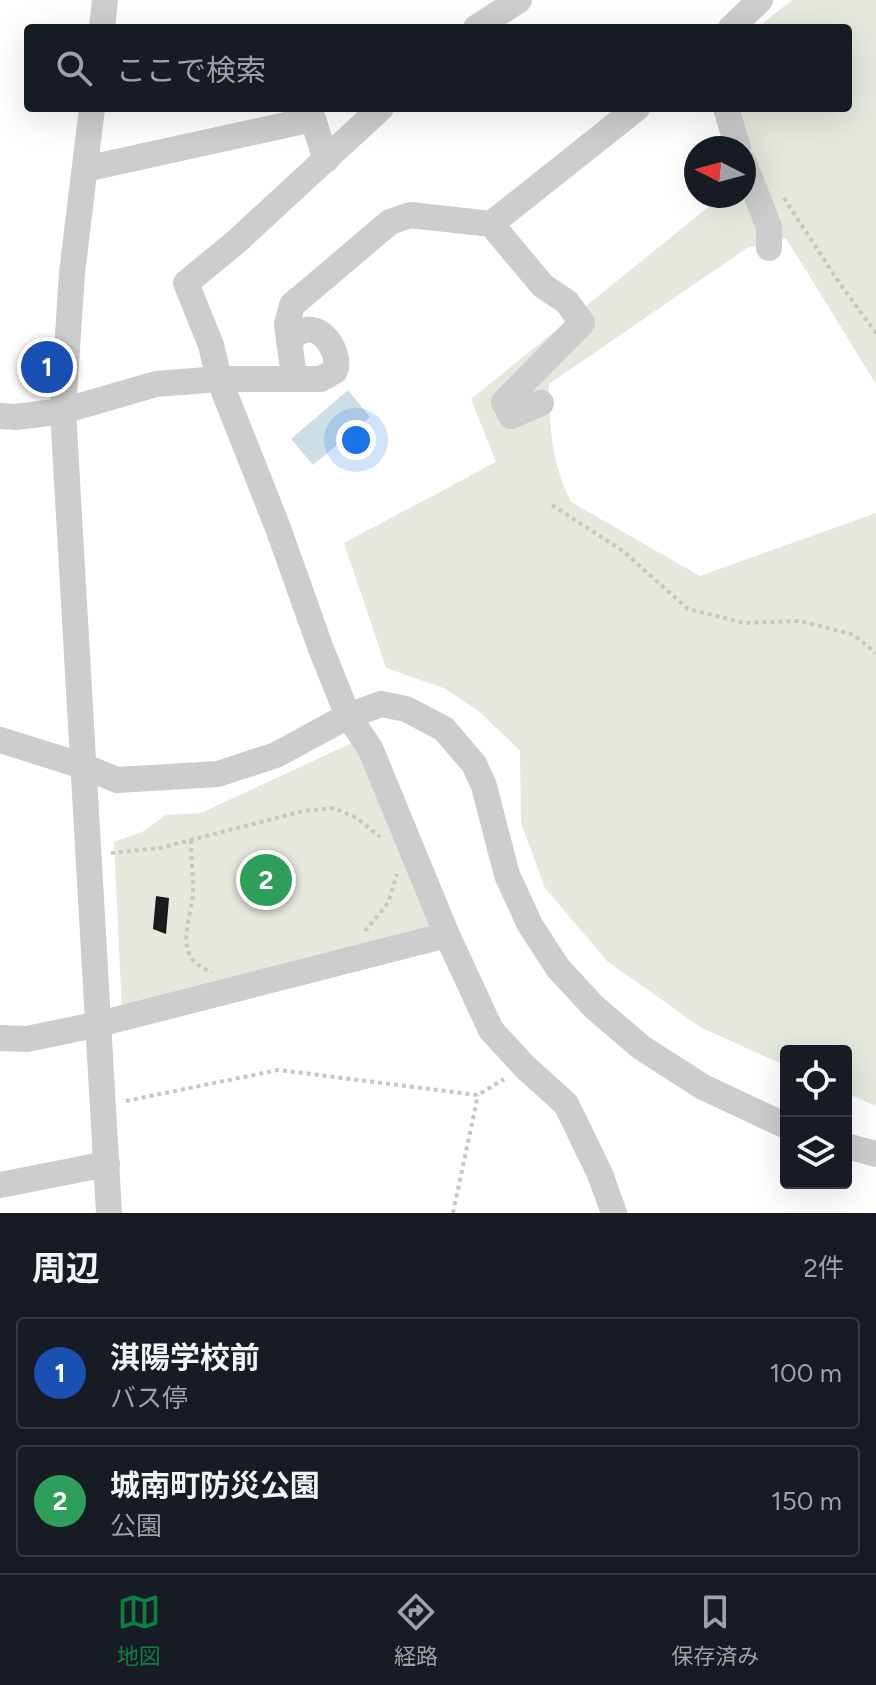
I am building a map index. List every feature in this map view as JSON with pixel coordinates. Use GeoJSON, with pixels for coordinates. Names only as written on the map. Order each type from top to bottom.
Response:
{"type":"FeatureCollection","features":[{"type":"Feature","properties":{"kind":"street"},"geometry":{"type":"LineString","coordinates":[[102,24],[105,0]]}},
{"type":"Feature","properties":{"kind":"street"},"geometry":{"type":"LineString","coordinates":[[482,24],[519,0]]}},
{"type":"Feature","properties":{"kind":"street"},"geometry":{"type":"LineString","coordinates":[[735,24],[760,0]]}},
{"type":"Feature","properties":{"kind":"street"},"geometry":{"type":"LineString","coordinates":[[92,112],[72,273],[63,411],[109,1213]]}},
{"type":"Feature","properties":{"kind":"street"},"geometry":{"type":"LineString","coordinates":[[377,112],[236,242],[186,283],[321,649],[348,716],[370,748],[447,935],[491,1030],[525,1067],[566,1104],[600,1174],[614,1213]]}},
{"type":"Feature","properties":{"kind":"street"},"geometry":{"type":"LineString","coordinates":[[491,224],[632,112]]}},
{"type":"Feature","properties":{"kind":"street"},"geometry":{"type":"LineString","coordinates":[[727,112],[734,136]]}},
{"type":"Feature","properties":{"kind":"street"},"geometry":{"type":"LineString","coordinates":[[85,169],[313,119],[326,160]]}},
{"type":"Feature","properties":{"kind":"street"},"geometry":{"type":"LineString","coordinates":[[756,194],[769,227],[769,248]]}},
{"type":"Feature","properties":{"kind":"street"},"geometry":{"type":"LineString","coordinates":[[294,377],[287,324],[292,305],[390,222],[410,215],[491,224],[543,286],[567,302],[582,323],[504,402],[511,416],[541,403]]}},
{"type":"Feature","properties":{"kind":"street"},"geometry":{"type":"LineString","coordinates":[[0,416],[63,411],[156,384],[219,379],[312,379],[328,377],[335,371],[338,365],[336,357],[316,330],[302,330],[289,342]]}},
{"type":"Feature","properties":{"kind":"street"},"geometry":{"type":"LineString","coordinates":[[0,740],[117,780],[218,774],[276,755],[348,716],[381,704],[406,709],[444,729],[474,764],[484,786],[507,875],[530,925],[558,968],[594,1007],[642,1048],[703,1087],[780,1123]]}},
{"type":"Feature","properties":{"kind":"street"},"geometry":{"type":"LineString","coordinates":[[0,1038],[27,1039],[99,1024],[447,935]]}},
{"type":"Feature","properties":{"kind":"street"},"geometry":{"type":"LineString","coordinates":[[852,1148],[876,1154]]}},
{"type":"Feature","properties":{"kind":"street"},"geometry":{"type":"LineString","coordinates":[[0,1185],[107,1164]]}},
{"type":"Feature","properties":{"kind":"path"},"geometry":{"type":"LineString","coordinates":[[782,194],[876,333]]}},
{"type":"Feature","properties":{"kind":"path"},"geometry":{"type":"LineString","coordinates":[[552,505],[623,551],[688,609],[744,623],[800,621],[854,635],[876,653]]}},
{"type":"Feature","properties":{"kind":"path"},"geometry":{"type":"LineString","coordinates":[[89,856],[160,848],[303,811],[334,808],[357,818],[377,832],[384,843]]}},
{"type":"Feature","properties":{"kind":"path"},"geometry":{"type":"LineString","coordinates":[[191,840],[193,893],[184,939],[191,957],[206,971],[221,974]]}},
{"type":"Feature","properties":{"kind":"path"},"geometry":{"type":"LineString","coordinates":[[360,935],[371,927],[388,903],[397,875],[393,864]]}},
{"type":"Feature","properties":{"kind":"path"},"geometry":{"type":"LineString","coordinates":[[104,1106],[278,1070],[478,1095],[525,1067]]}},
{"type":"Feature","properties":{"kind":"path"},"geometry":{"type":"LineString","coordinates":[[453,1213],[478,1095]]}},
{"type":"Feature","properties":{"kind":"shaded area"},"geometry":{"type":"Polygon","coordinates":[[[792,0],[876,0],[876,384],[786,238],[747,248],[549,384],[553,445],[571,502],[700,576],[876,513],[876,1106],[852,1096],[852,1045],[780,1045],[780,1063],[700,1027],[607,961],[545,888],[521,823],[520,751],[481,713],[446,689],[386,668],[344,543],[496,462],[471,399],[707,208],[756,208],[756,136],[734,136],[740,112],[852,112],[852,24],[762,24],[792,0]]]}},
{"type":"Feature","properties":{"kind":"shaded area"},"geometry":{"type":"Polygon","coordinates":[[[348,390],[370,417],[313,465],[291,439],[348,390]]]}},
{"type":"Feature","properties":{"kind":"shaded area"},"geometry":{"type":"Polygon","coordinates":[[[354,742],[431,918],[426,934],[122,1011],[114,842],[144,831],[166,815],[201,813],[354,742]]]}},
{"type":"Feature","properties":{"kind":"building"},"geometry":{"type":"Polygon","coordinates":[[[156,896],[169,898],[166,934],[153,929],[156,896]]]}},
{"type":"Feature","properties":{"kind":"place","name":"淇陽学校前"},"geometry":{"type":"Point","coordinates":[47,367]}},
{"type":"Feature","properties":{"kind":"place","name":"城南町防災公園"},"geometry":{"type":"Point","coordinates":[266,880]}}]}
